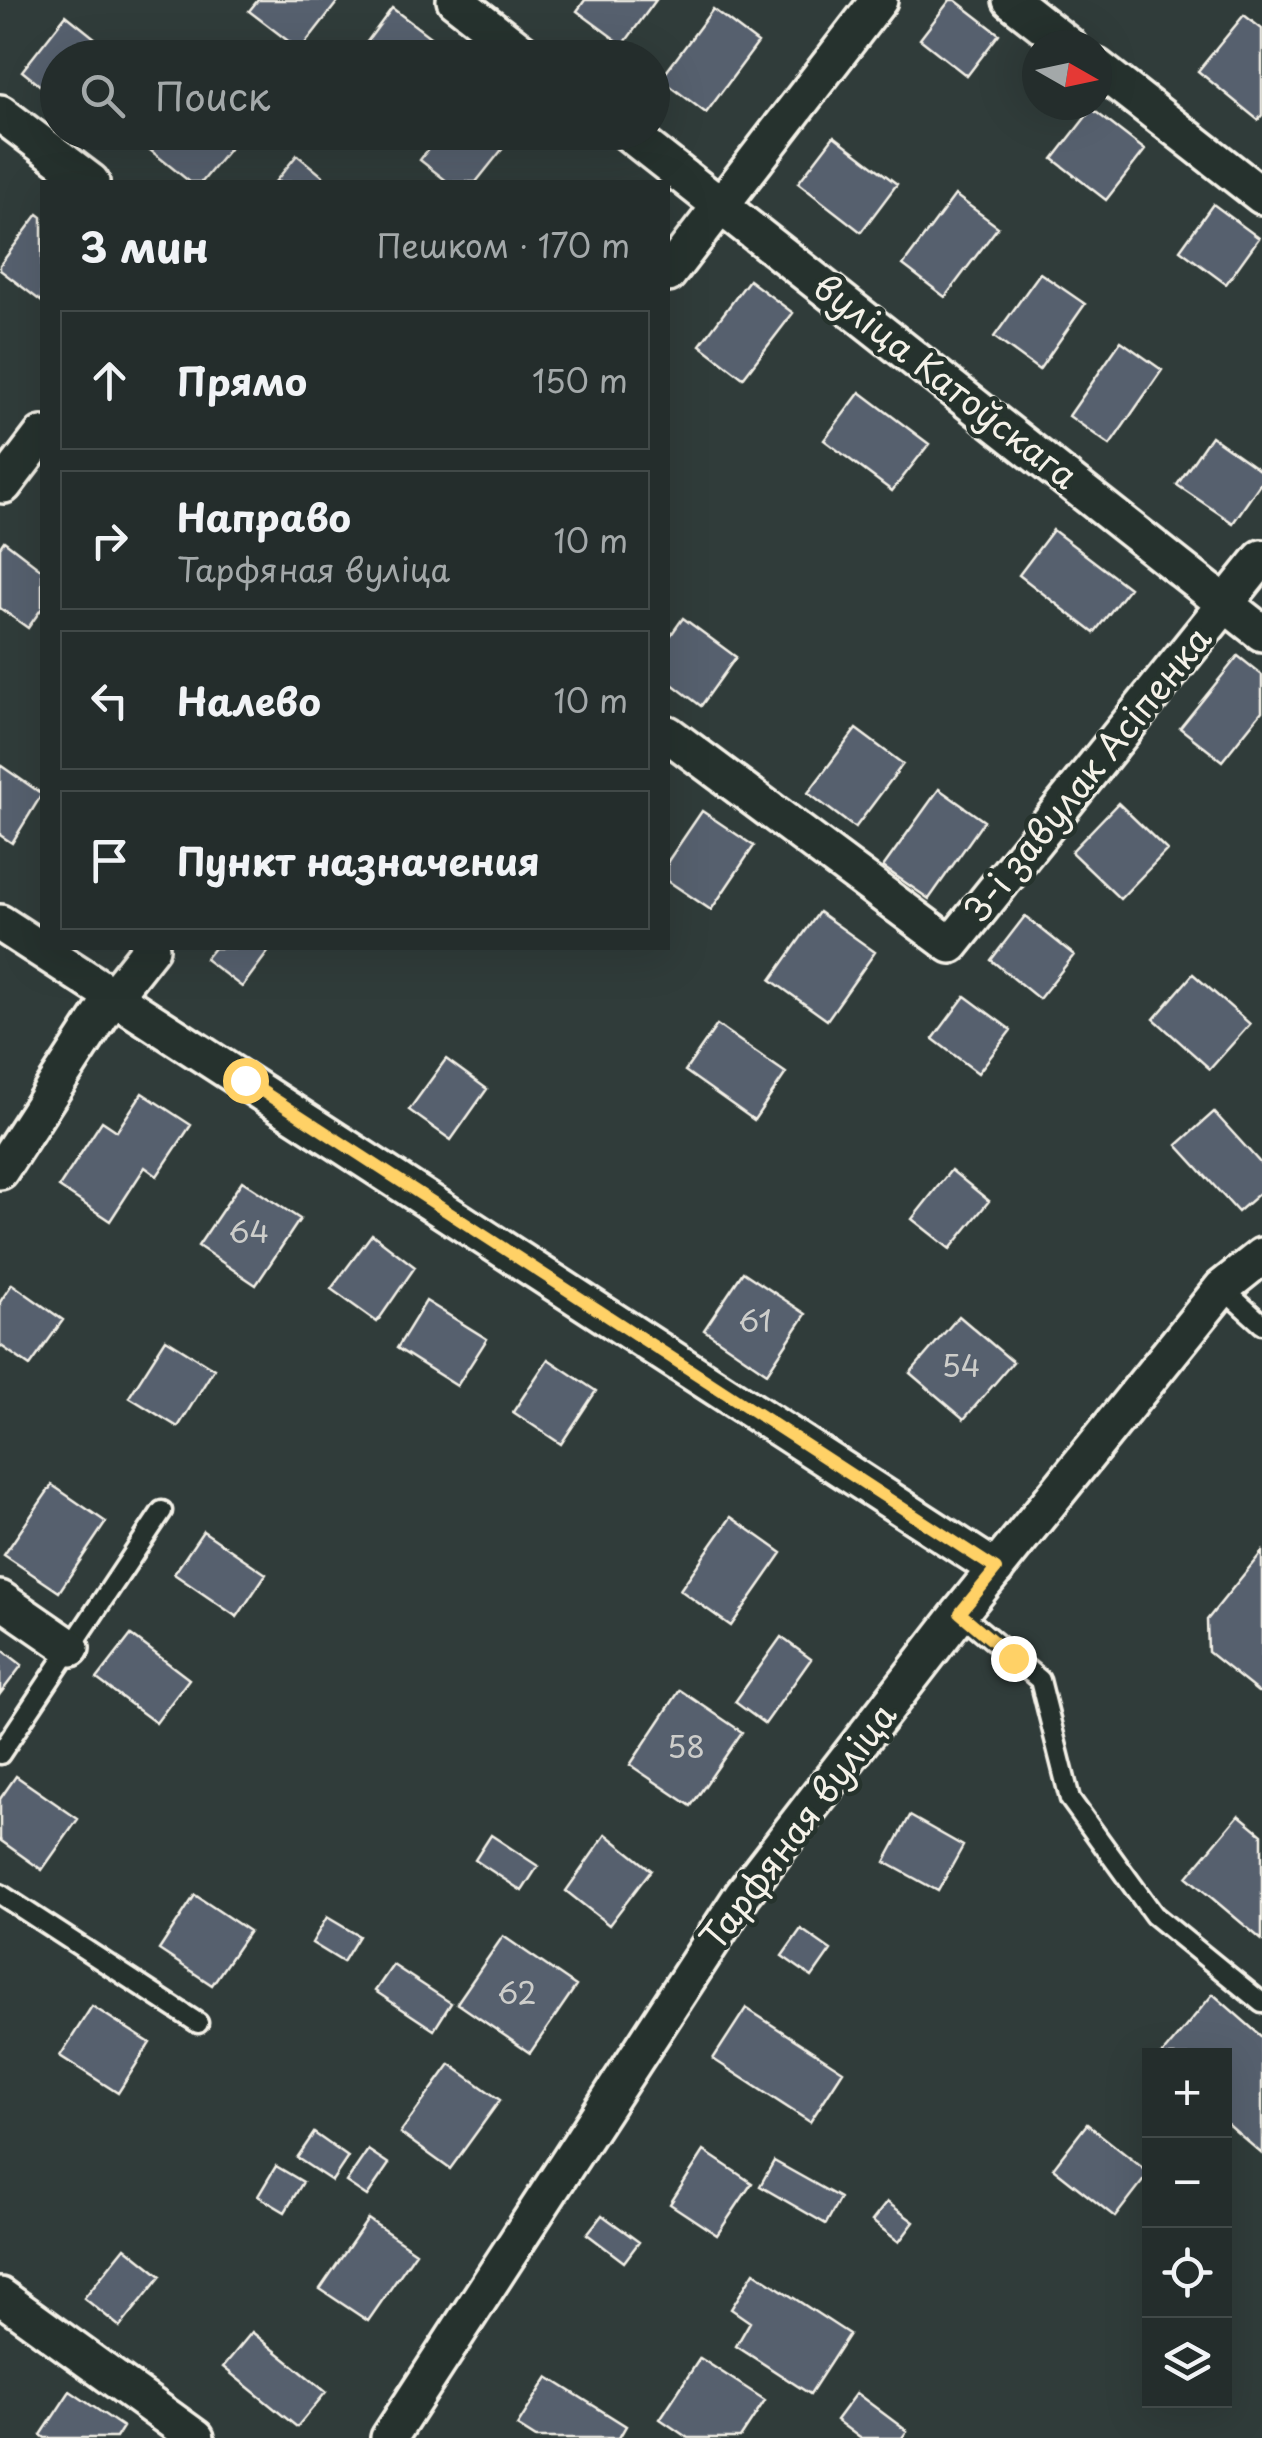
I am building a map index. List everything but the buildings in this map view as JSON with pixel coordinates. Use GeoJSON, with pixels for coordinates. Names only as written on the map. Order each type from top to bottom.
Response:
{"type":"FeatureCollection","features":[{"type":"Feature","properties":{"kind":"street"},"geometry":{"type":"LineString","coordinates":[[455,0],[507,40]]}},
{"type":"Feature","properties":{"kind":"street"},"geometry":{"type":"LineString","coordinates":[[670,271],[878,0]]}},
{"type":"Feature","properties":{"kind":"street"},"geometry":{"type":"LineString","coordinates":[[1011,0],[1049,30]]}},
{"type":"Feature","properties":{"kind":"street"},"geometry":{"type":"LineString","coordinates":[[1112,78],[1257,182]]}},
{"type":"Feature","properties":{"kind":"street"},"geometry":{"type":"LineString","coordinates":[[0,113],[40,143]]}},
{"type":"Feature","properties":{"kind":"street"},"geometry":{"type":"LineString","coordinates":[[49,150],[88,180]]}},
{"type":"Feature","properties":{"kind":"street","name":"вуліца Катоўскага"},"geometry":{"type":"LineString","coordinates":[[650,150],[1262,633]]}},
{"type":"Feature","properties":{"kind":"street"},"geometry":{"type":"LineString","coordinates":[[0,482],[4,485],[40,438]]}},
{"type":"Feature","properties":{"kind":"street","name":"3-і завулак Асіпенка"},"geometry":{"type":"LineString","coordinates":[[670,735],[952,945],[1262,558]]}},
{"type":"Feature","properties":{"kind":"street"},"geometry":{"type":"LineString","coordinates":[[0,923],[40,948]]}},
{"type":"Feature","properties":{"kind":"street"},"geometry":{"type":"LineString","coordinates":[[43,950],[996,1569]]}},
{"type":"Feature","properties":{"kind":"street"},"geometry":{"type":"LineString","coordinates":[[0,1171],[114,994],[148,950]]}},
{"type":"Feature","properties":{"kind":"street","name":"Тарфяная вуліца"},"geometry":{"type":"LineString","coordinates":[[389,2438],[742,1895],[960,1613],[1222,1288],[1262,1256]]}},
{"type":"Feature","properties":{"kind":"street"},"geometry":{"type":"LineString","coordinates":[[0,1599],[70,1648]]}},
{"type":"Feature","properties":{"kind":"street"},"geometry":{"type":"LineString","coordinates":[[0,2296],[196,2438]]}},
{"type":"Feature","properties":{"kind":"lane"},"geometry":{"type":"LineString","coordinates":[[1222,1288],[1262,1324]]}},
{"type":"Feature","properties":{"kind":"lane"},"geometry":{"type":"LineString","coordinates":[[0,1754],[162,1511]]}},
{"type":"Feature","properties":{"kind":"lane"},"geometry":{"type":"LineString","coordinates":[[960,1613],[1040,1680],[1070,1800],[1154,1915],[1262,2003]]}},
{"type":"Feature","properties":{"kind":"lane"},"geometry":{"type":"LineString","coordinates":[[0,1894],[198,2023]]}},
{"type":"Feature","properties":{"kind":"route"},"geometry":{"type":"LineString","coordinates":[[245,1080],[996,1569],[960,1613],[1013,1658]]}}]}
